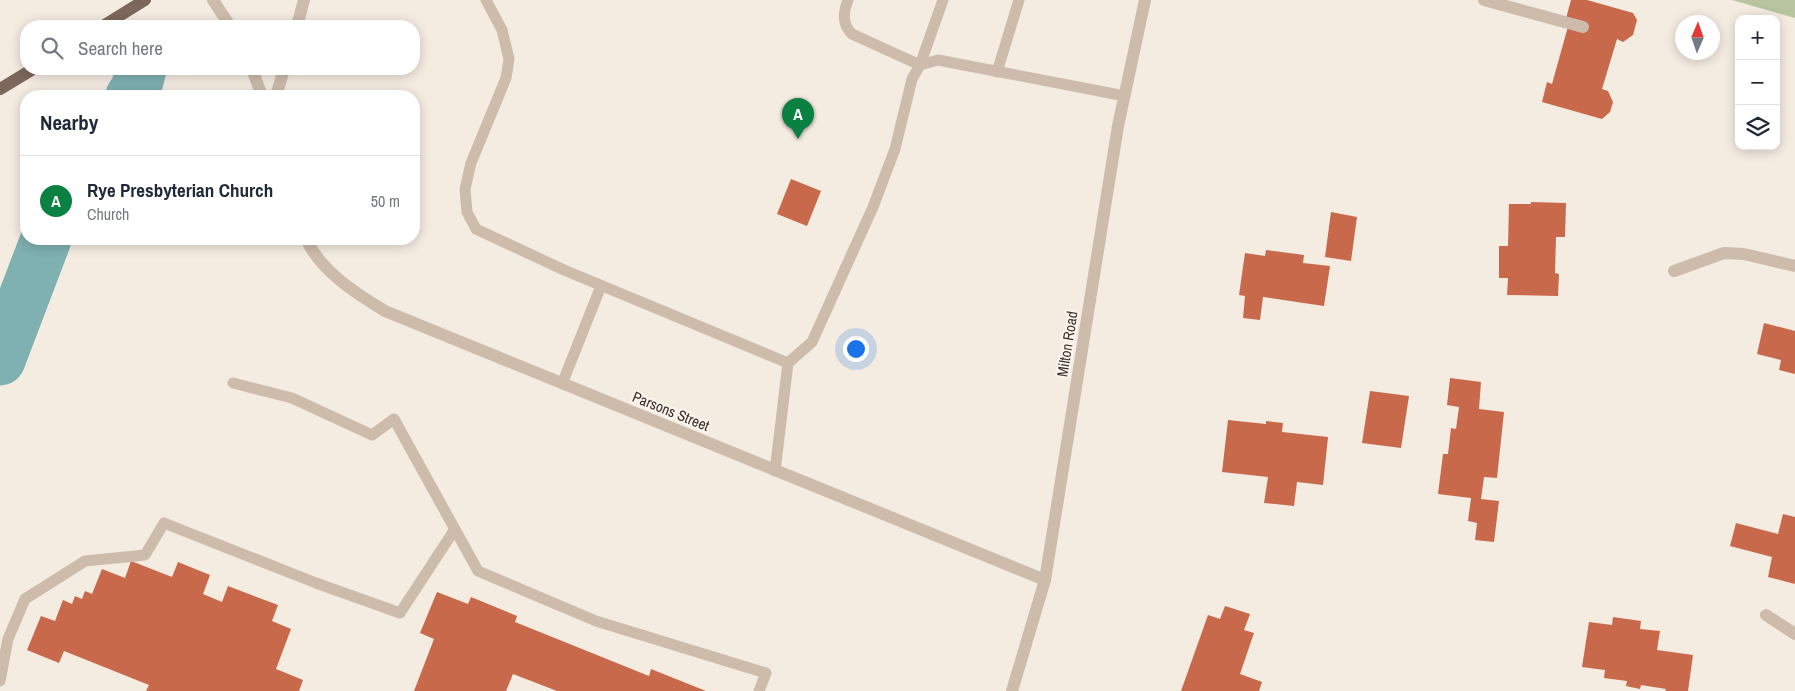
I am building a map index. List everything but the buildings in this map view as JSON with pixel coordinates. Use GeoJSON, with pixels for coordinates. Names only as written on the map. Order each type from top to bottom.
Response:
{"type":"FeatureCollection","features":[{"type":"Feature","properties":{"kind":"main road"},"geometry":{"type":"LineString","coordinates":[[113,20],[145,0]]}},
{"type":"Feature","properties":{"kind":"main road"},"geometry":{"type":"LineString","coordinates":[[0,89],[23,75]]}},
{"type":"Feature","properties":{"kind":"street"},"geometry":{"type":"LineString","coordinates":[[213,0],[226,20]]}},
{"type":"Feature","properties":{"kind":"street"},"geometry":{"type":"LineString","coordinates":[[299,20],[304,0]]}},
{"type":"Feature","properties":{"kind":"street","name":"Milton Road"},"geometry":{"type":"LineString","coordinates":[[1012,691],[1045,580],[1125,96],[1145,0]]}},
{"type":"Feature","properties":{"kind":"street"},"geometry":{"type":"LineString","coordinates":[[1484,0],[1583,27]]}},
{"type":"Feature","properties":{"kind":"street"},"geometry":{"type":"LineString","coordinates":[[254,75],[260,90]]}},
{"type":"Feature","properties":{"kind":"street"},"geometry":{"type":"LineString","coordinates":[[278,90],[282,75]]}},
{"type":"Feature","properties":{"kind":"street","name":"Parsons Street"},"geometry":{"type":"LineString","coordinates":[[311,245],[330,270],[357,294],[385,311],[1045,580]]}},
{"type":"Feature","properties":{"kind":"street"},"geometry":{"type":"LineString","coordinates":[[1674,271],[1724,253],[1744,254],[1795,266]]}},
{"type":"Feature","properties":{"kind":"street"},"geometry":{"type":"LineString","coordinates":[[1766,615],[1795,634]]}},
{"type":"Feature","properties":{"kind":"lane"},"geometry":{"type":"LineString","coordinates":[[486,0],[502,30],[509,59],[506,78],[471,163],[465,189],[467,212],[476,229],[601,286],[788,363]]}},
{"type":"Feature","properties":{"kind":"lane"},"geometry":{"type":"LineString","coordinates":[[848,0],[843,19],[846,28],[852,34],[920,66],[938,60],[1125,96]]}},
{"type":"Feature","properties":{"kind":"lane"},"geometry":{"type":"LineString","coordinates":[[775,471],[788,363],[812,342],[873,207],[894,149],[912,79],[920,66],[943,0]]}},
{"type":"Feature","properties":{"kind":"lane"},"geometry":{"type":"LineString","coordinates":[[996,72],[1019,0]]}},
{"type":"Feature","properties":{"kind":"lane"},"geometry":{"type":"LineString","coordinates":[[562,384],[601,286]]}},
{"type":"Feature","properties":{"kind":"lane"},"geometry":{"type":"LineString","coordinates":[[233,383],[292,398],[372,435],[394,419],[478,571],[596,621],[766,673],[759,691]]}},
{"type":"Feature","properties":{"kind":"lane"},"geometry":{"type":"LineString","coordinates":[[0,681],[8,639],[25,599],[85,561],[145,555],[164,523],[316,583],[400,613],[455,529]]}},
{"type":"Feature","properties":{"kind":"green space"},"geometry":{"type":"Polygon","coordinates":[[[1732,0],[1795,0],[1795,18],[1732,0]]]}},
{"type":"Feature","properties":{"kind":"waterway"},"geometry":{"type":"LineString","coordinates":[[135,90],[140,75]]}},
{"type":"Feature","properties":{"kind":"waterway"},"geometry":{"type":"LineString","coordinates":[[0,360],[44,245]]}},
{"type":"Feature","properties":{"kind":"place","name":"Rye Presbyterian Church"},"geometry":{"type":"Point","coordinates":[798,139]}}]}
